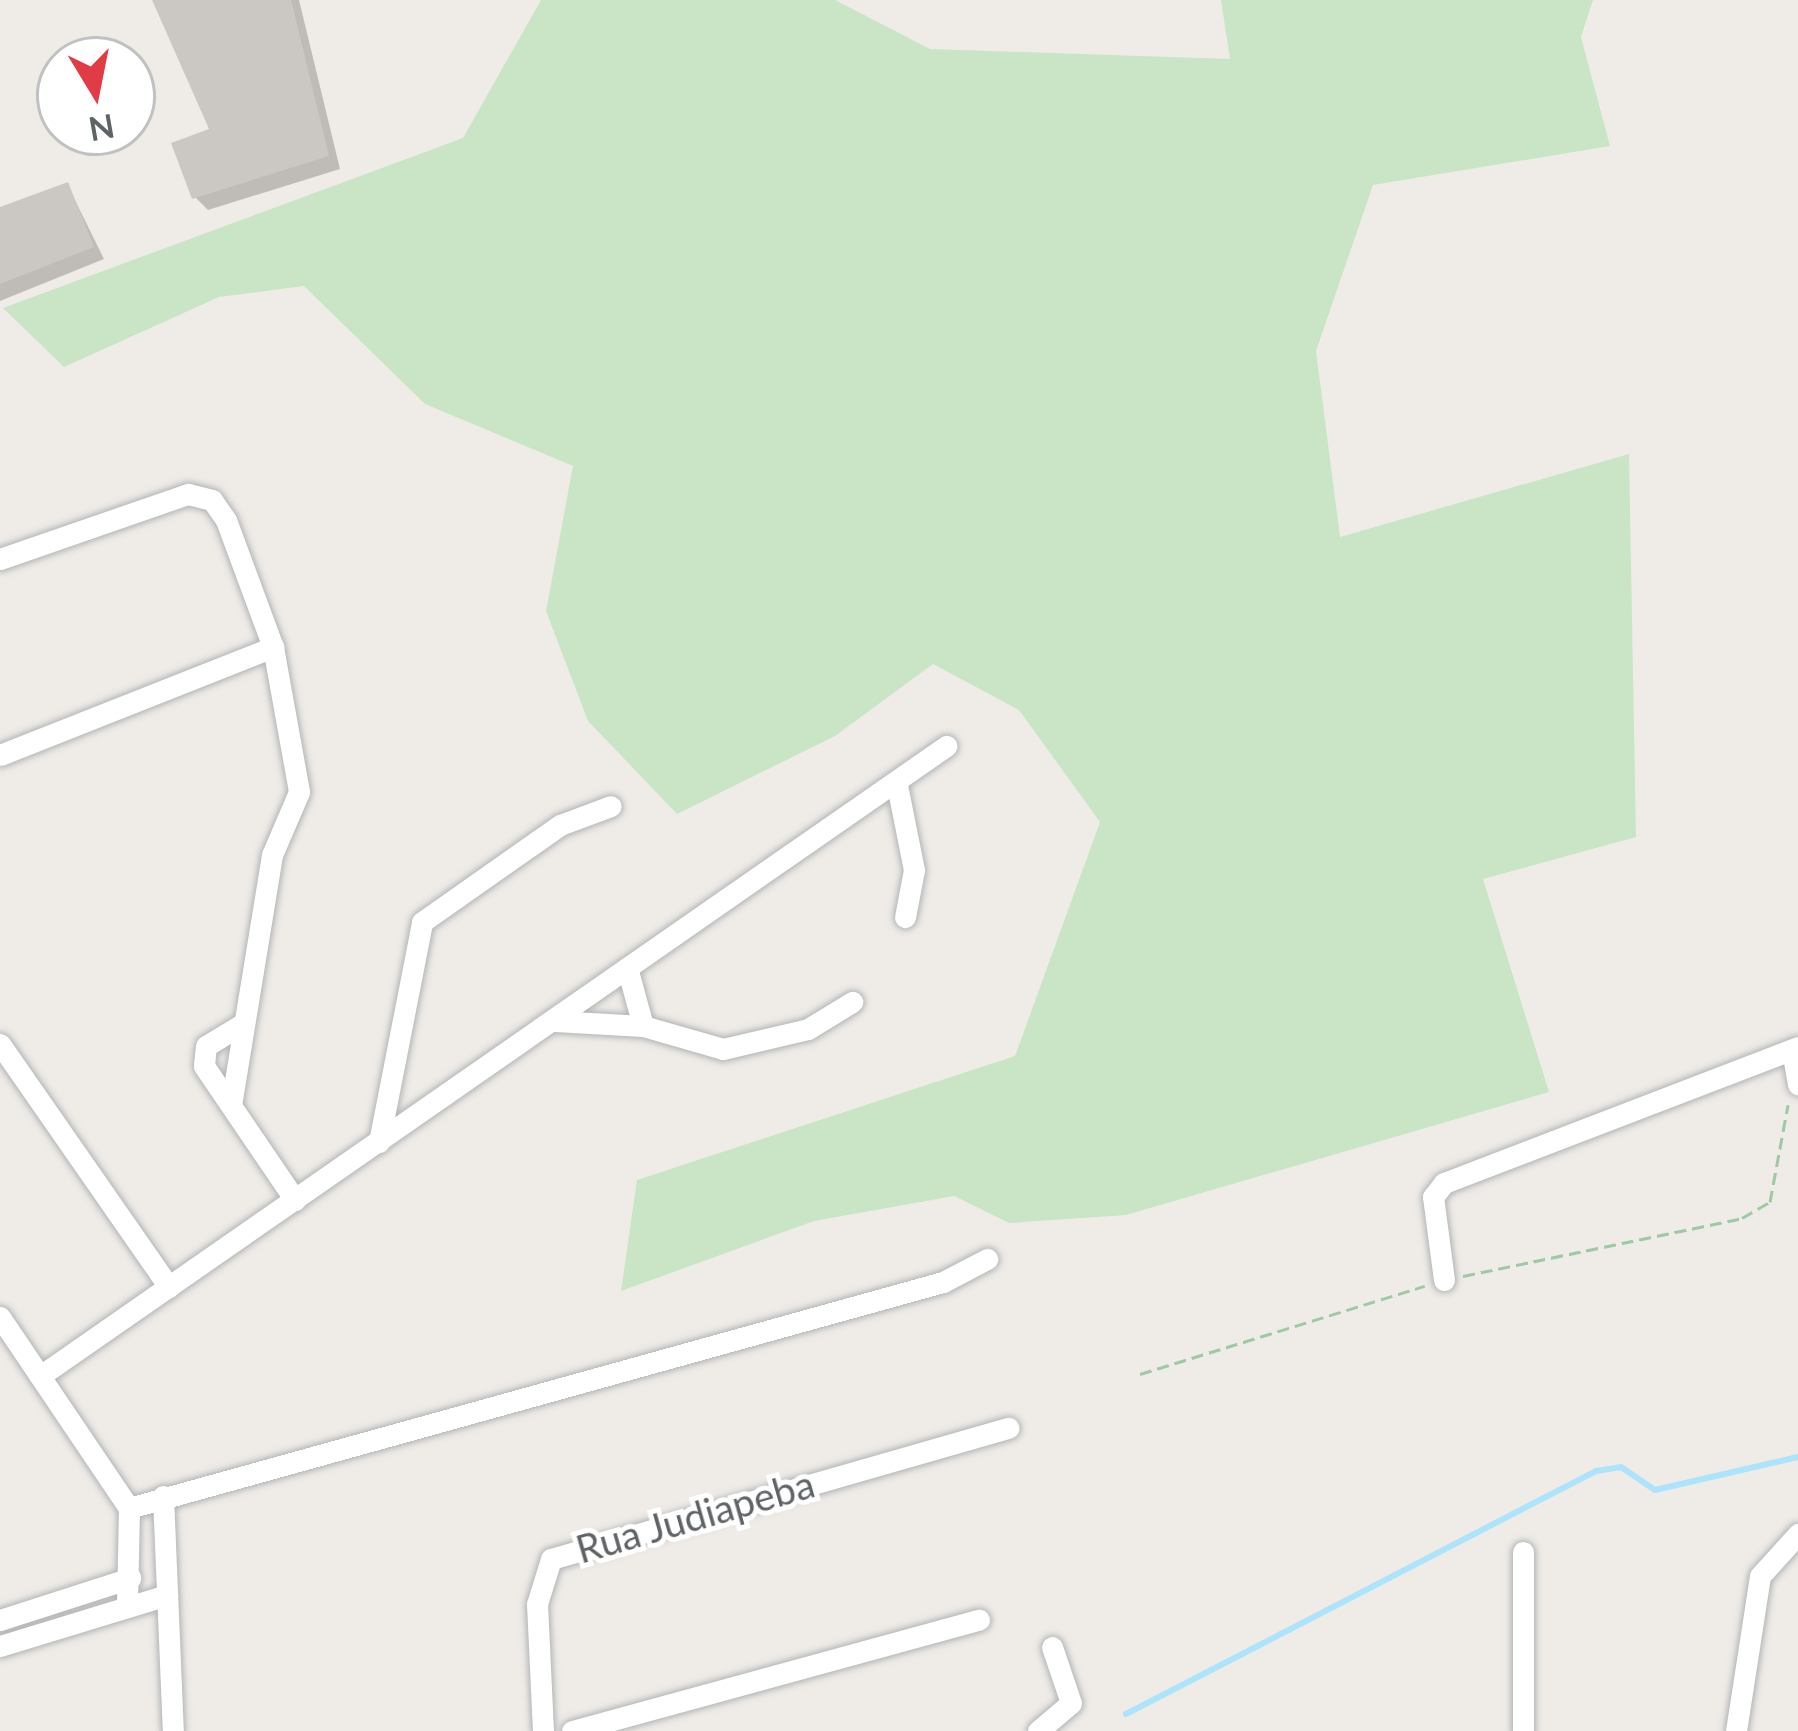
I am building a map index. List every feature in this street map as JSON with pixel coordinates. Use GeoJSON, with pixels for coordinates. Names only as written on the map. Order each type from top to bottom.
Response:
{"type":"FeatureCollection","features":[{"type":"Feature","properties":{"kind":"street"},"geometry":{"type":"LineString","coordinates":[[0,559],[188,494],[212,500],[273,647],[299,792],[272,856],[231,1105]]}},
{"type":"Feature","properties":{"kind":"street"},"geometry":{"type":"LineString","coordinates":[[0,755],[273,647]]}},
{"type":"Feature","properties":{"kind":"street"},"geometry":{"type":"LineString","coordinates":[[40,1376],[897,785],[946,746]]}},
{"type":"Feature","properties":{"kind":"street"},"geometry":{"type":"LineString","coordinates":[[897,785],[914,870],[905,916]]}},
{"type":"Feature","properties":{"kind":"street"},"geometry":{"type":"LineString","coordinates":[[379,1142],[422,922],[560,825],[611,806]]}},
{"type":"Feature","properties":{"kind":"street"},"geometry":{"type":"LineString","coordinates":[[628,971],[643,1027]]}},
{"type":"Feature","properties":{"kind":"street"},"geometry":{"type":"LineString","coordinates":[[555,1021],[643,1027],[723,1048],[808,1029],[852,1002]]}},
{"type":"Feature","properties":{"kind":"street"},"geometry":{"type":"LineString","coordinates":[[244,1023],[202,1053],[295,1200]]}},
{"type":"Feature","properties":{"kind":"street"},"geometry":{"type":"LineString","coordinates":[[0,1044],[169,1287]]}},
{"type":"Feature","properties":{"kind":"street"},"geometry":{"type":"LineString","coordinates":[[1444,1280],[1433,1197],[1444,1183],[1795,1048],[1793,1089]]}},
{"type":"Feature","properties":{"kind":"street"},"geometry":{"type":"LineString","coordinates":[[129,1508],[944,1282],[987,1258]]}},
{"type":"Feature","properties":{"kind":"street"},"geometry":{"type":"LineString","coordinates":[[0,1317],[129,1508],[127,1605]]}},
{"type":"Feature","properties":{"kind":"street","name":"Rua Judiapeba"},"geometry":{"type":"LineString","coordinates":[[543,1731],[537,1604],[550,1559],[1009,1428]]}},
{"type":"Feature","properties":{"kind":"street"},"geometry":{"type":"LineString","coordinates":[[163,1496],[173,1731]]}},
{"type":"Feature","properties":{"kind":"street"},"geometry":{"type":"LineString","coordinates":[[1736,1731],[1760,1576],[1798,1534]]}},
{"type":"Feature","properties":{"kind":"street"},"geometry":{"type":"LineString","coordinates":[[1523,1552],[1523,1731]]}},
{"type":"Feature","properties":{"kind":"street"},"geometry":{"type":"LineString","coordinates":[[0,1620],[130,1578]]}},
{"type":"Feature","properties":{"kind":"street"},"geometry":{"type":"LineString","coordinates":[[0,1646],[167,1595]]}},
{"type":"Feature","properties":{"kind":"street"},"geometry":{"type":"LineString","coordinates":[[572,1731],[979,1620]]}},
{"type":"Feature","properties":{"kind":"street"},"geometry":{"type":"LineString","coordinates":[[1039,1731],[1071,1703],[1052,1647]]}},
{"type":"Feature","properties":{"kind":"path"},"geometry":{"type":"LineString","coordinates":[[1140,1374],[1444,1280],[1742,1219],[1770,1202],[1793,1089]]}},
{"type":"Feature","properties":{"kind":"green space"},"geometry":{"type":"Polygon","coordinates":[[[541,0],[835,0],[930,49],[1230,59],[1221,0],[1593,0],[1581,37],[1610,146],[1373,185],[1316,351],[1340,537],[1629,454],[1636,837],[1483,879],[1549,1092],[1126,1215],[1009,1223],[954,1196],[814,1221],[621,1291],[637,1180],[1015,1056],[1100,822],[1019,710],[933,664],[835,736],[677,814],[588,721],[546,611],[573,466],[425,404],[304,286],[219,297],[64,367],[3,308],[463,138],[541,0]]]}},
{"type":"Feature","properties":{"kind":"building"},"geometry":{"type":"Polygon","coordinates":[[[152,0],[291,0],[329,156],[192,199],[171,143],[209,129],[152,0]]]}},
{"type":"Feature","properties":{"kind":"building"},"geometry":{"type":"Polygon","coordinates":[[[68,182],[94,247],[0,284],[0,207],[68,182]]]}},
{"type":"Feature","properties":{"kind":"waterway"},"geometry":{"type":"LineString","coordinates":[[1126,1714],[1596,1471],[1621,1467],[1655,1490],[1798,1457]]}}]}
